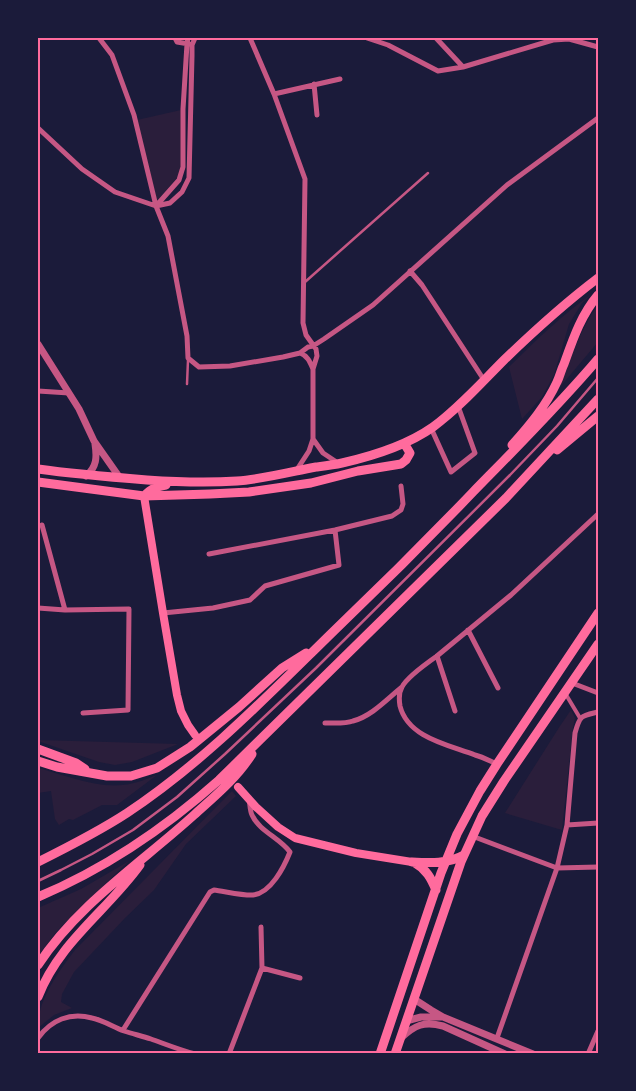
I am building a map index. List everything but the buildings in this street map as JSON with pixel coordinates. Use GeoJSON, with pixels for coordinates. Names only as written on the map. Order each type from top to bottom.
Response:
{"type":"FeatureCollection","features":[{"type":"Feature","properties":{"kind":"main road"},"geometry":{"type":"LineString","coordinates":[[38,469],[86,476],[179,482],[237,481],[356,460],[404,443],[431,428],[458,406],[562,306],[598,278]]}},
{"type":"Feature","properties":{"kind":"main road"},"geometry":{"type":"LineString","coordinates":[[475,490],[544,406],[558,381],[580,322],[598,295]]}},
{"type":"Feature","properties":{"kind":"main road"},"geometry":{"type":"LineString","coordinates":[[38,862],[101,830],[129,812],[187,768],[246,717],[388,580],[541,422],[598,359]]}},
{"type":"Feature","properties":{"kind":"main road"},"geometry":{"type":"LineString","coordinates":[[38,897],[89,873],[148,838],[196,801],[260,741],[506,498],[598,398]]}},
{"type":"Feature","properties":{"kind":"main road"},"geometry":{"type":"LineString","coordinates":[[535,467],[598,416]]}},
{"type":"Feature","properties":{"kind":"main road"},"geometry":{"type":"LineString","coordinates":[[38,482],[144,496],[249,492],[311,483],[401,464],[410,453],[404,443]]}},
{"type":"Feature","properties":{"kind":"main road"},"geometry":{"type":"LineString","coordinates":[[120,478],[129,489],[144,496]]}},
{"type":"Feature","properties":{"kind":"main road"},"geometry":{"type":"LineString","coordinates":[[144,496],[155,487],[179,482]]}},
{"type":"Feature","properties":{"kind":"main road"},"geometry":{"type":"LineString","coordinates":[[144,496],[177,695],[181,711],[195,735]]}},
{"type":"Feature","properties":{"kind":"main road"},"geometry":{"type":"LineString","coordinates":[[380,1054],[445,862],[457,834],[497,764],[598,613]]}},
{"type":"Feature","properties":{"kind":"main road"},"geometry":{"type":"LineString","coordinates":[[395,1054],[472,836],[504,781],[598,644]]}},
{"type":"Feature","properties":{"kind":"main road"},"geometry":{"type":"LineString","coordinates":[[38,762],[107,776],[131,776],[157,768],[196,742],[239,707],[282,668],[317,648]]}},
{"type":"Feature","properties":{"kind":"main road"},"geometry":{"type":"LineString","coordinates":[[38,965],[55,940],[96,899],[225,788],[246,764],[260,741]]}},
{"type":"Feature","properties":{"kind":"main road"},"geometry":{"type":"LineString","coordinates":[[38,749],[76,763],[89,772]]}},
{"type":"Feature","properties":{"kind":"main road"},"geometry":{"type":"LineString","coordinates":[[238,787],[278,827],[295,838],[356,853],[412,862],[445,862],[455,860],[464,855]]}},
{"type":"Feature","properties":{"kind":"main road"},"geometry":{"type":"LineString","coordinates":[[38,997],[45,980],[57,960],[75,937],[120,892],[148,855]]}},
{"type":"Feature","properties":{"kind":"main road"},"geometry":{"type":"LineString","coordinates":[[412,862],[421,866],[427,872],[436,890]]}},
{"type":"Feature","properties":{"kind":"main road"},"geometry":{"type":"LineString","coordinates":[[390,1025],[406,1021]]}},
{"type":"Feature","properties":{"kind":"street"},"geometry":{"type":"LineString","coordinates":[[99,38],[112,55],[134,115],[156,206],[168,236],[187,336],[188,358],[199,368],[230,366],[283,357],[300,353],[313,346],[374,305],[507,185],[596,120]]}},
{"type":"Feature","properties":{"kind":"street"},"geometry":{"type":"LineString","coordinates":[[175,38],[177,42],[189,42],[194,38]]}},
{"type":"Feature","properties":{"kind":"street"},"geometry":{"type":"LineString","coordinates":[[250,38],[274,94],[305,179],[303,323],[306,335],[316,349],[317,356],[313,369],[313,439],[309,451],[296,472]]}},
{"type":"Feature","properties":{"kind":"street"},"geometry":{"type":"LineString","coordinates":[[367,38],[388,45],[438,71],[463,67],[551,39],[569,39],[598,47]]}},
{"type":"Feature","properties":{"kind":"street"},"geometry":{"type":"LineString","coordinates":[[436,38],[463,67]]}},
{"type":"Feature","properties":{"kind":"street"},"geometry":{"type":"LineString","coordinates":[[156,206],[178,180],[183,167],[183,109],[189,42]]}},
{"type":"Feature","properties":{"kind":"street"},"geometry":{"type":"LineString","coordinates":[[38,128],[82,169],[114,192],[156,206],[170,204],[182,192],[189,178],[189,42]]}},
{"type":"Feature","properties":{"kind":"street"},"geometry":{"type":"LineString","coordinates":[[274,94],[340,79]]}},
{"type":"Feature","properties":{"kind":"street"},"geometry":{"type":"LineString","coordinates":[[314,84],[317,116]]}},
{"type":"Feature","properties":{"kind":"street"},"geometry":{"type":"LineString","coordinates":[[410,271],[422,285],[484,380]]}},
{"type":"Feature","properties":{"kind":"street"},"geometry":{"type":"LineString","coordinates":[[38,344],[70,393],[94,441],[120,478]]}},
{"type":"Feature","properties":{"kind":"street"},"geometry":{"type":"LineString","coordinates":[[300,353],[310,360],[313,369]]}},
{"type":"Feature","properties":{"kind":"street"},"geometry":{"type":"LineString","coordinates":[[38,391],[70,393]]}},
{"type":"Feature","properties":{"kind":"street"},"geometry":{"type":"LineString","coordinates":[[431,428],[451,472],[475,453],[458,406]]}},
{"type":"Feature","properties":{"kind":"street"},"geometry":{"type":"LineString","coordinates":[[313,439],[323,453],[340,464]]}},
{"type":"Feature","properties":{"kind":"street"},"geometry":{"type":"LineString","coordinates":[[86,476],[96,464],[94,441]]}},
{"type":"Feature","properties":{"kind":"street"},"geometry":{"type":"LineString","coordinates":[[209,554],[335,530],[392,516],[401,510],[404,504],[401,486]]}},
{"type":"Feature","properties":{"kind":"street"},"geometry":{"type":"LineString","coordinates":[[326,723],[351,722],[362,718],[377,708],[424,665],[511,595],[598,514]]}},
{"type":"Feature","properties":{"kind":"street"},"geometry":{"type":"LineString","coordinates":[[42,525],[64,610]]}},
{"type":"Feature","properties":{"kind":"street"},"geometry":{"type":"LineString","coordinates":[[163,613],[206,610],[250,600],[265,586],[339,565],[335,530]]}},
{"type":"Feature","properties":{"kind":"street"},"geometry":{"type":"LineString","coordinates":[[38,608],[64,610],[129,609],[128,710],[83,713]]}},
{"type":"Feature","properties":{"kind":"street"},"geometry":{"type":"LineString","coordinates":[[468,630],[498,688]]}},
{"type":"Feature","properties":{"kind":"street"},"geometry":{"type":"LineString","coordinates":[[437,656],[455,711]]}},
{"type":"Feature","properties":{"kind":"street"},"geometry":{"type":"LineString","coordinates":[[572,683],[598,693]]}},
{"type":"Feature","properties":{"kind":"street"},"geometry":{"type":"LineString","coordinates":[[402,687],[399,700],[402,713],[415,728],[433,740],[478,755],[497,764]]}},
{"type":"Feature","properties":{"kind":"street"},"geometry":{"type":"LineString","coordinates":[[564,693],[580,718]]}},
{"type":"Feature","properties":{"kind":"street"},"geometry":{"type":"LineString","coordinates":[[497,1038],[557,868],[567,825],[575,733],[580,718],[598,712]]}},
{"type":"Feature","properties":{"kind":"street"},"geometry":{"type":"LineString","coordinates":[[123,1030],[210,892],[214,890],[254,895],[266,890],[278,877],[290,852],[286,846],[264,830],[252,815],[248,798]]}},
{"type":"Feature","properties":{"kind":"street"},"geometry":{"type":"LineString","coordinates":[[567,825],[598,823]]}},
{"type":"Feature","properties":{"kind":"street"},"geometry":{"type":"LineString","coordinates":[[472,836],[557,868],[598,867]]}},
{"type":"Feature","properties":{"kind":"street"},"geometry":{"type":"LineString","coordinates":[[229,1054],[262,968],[261,927]]}},
{"type":"Feature","properties":{"kind":"street"},"geometry":{"type":"LineString","coordinates":[[262,968],[300,978]]}},
{"type":"Feature","properties":{"kind":"street"},"geometry":{"type":"LineString","coordinates":[[414,999],[444,1017],[533,1054]]}},
{"type":"Feature","properties":{"kind":"street"},"geometry":{"type":"LineString","coordinates":[[38,1038],[50,1024],[63,1018],[74,1016],[93,1018],[195,1054]]}},
{"type":"Feature","properties":{"kind":"street"},"geometry":{"type":"LineString","coordinates":[[406,1021],[421,1017],[444,1017]]}},
{"type":"Feature","properties":{"kind":"street"},"geometry":{"type":"LineString","coordinates":[[399,1040],[414,1028],[432,1023],[477,1040],[505,1054]]}},
{"type":"Feature","properties":{"kind":"street"},"geometry":{"type":"LineString","coordinates":[[477,1040],[480,1031]]}},
{"type":"Feature","properties":{"kind":"street"},"geometry":{"type":"LineString","coordinates":[[588,1054],[598,1031]]}},
{"type":"Feature","properties":{"kind":"lane"},"geometry":{"type":"LineString","coordinates":[[304,283],[428,172]]}},
{"type":"Feature","properties":{"kind":"lane"},"geometry":{"type":"LineString","coordinates":[[187,384],[188,358]]}},
{"type":"Feature","properties":{"kind":"lane"},"geometry":{"type":"LineString","coordinates":[[38,881],[92,854],[133,830],[177,797],[225,754],[316,668],[510,475],[557,426],[598,378]]}},
{"type":"Feature","properties":{"kind":"shaded area"},"geometry":{"type":"Polygon","coordinates":[[[181,110],[181,173],[157,201],[137,120],[181,110]]]}},
{"type":"Feature","properties":{"kind":"shaded area"},"geometry":{"type":"Polygon","coordinates":[[[593,293],[582,303],[569,324],[554,375],[542,397],[522,419],[509,367],[550,328],[593,293]]]}},
{"type":"Feature","properties":{"kind":"shaded area"},"geometry":{"type":"Polygon","coordinates":[[[598,305],[598,342],[560,387],[581,334],[598,305]]]}},
{"type":"Feature","properties":{"kind":"shaded area"},"geometry":{"type":"Polygon","coordinates":[[[571,710],[575,718],[562,830],[505,813],[560,726],[571,710]]]}},
{"type":"Feature","properties":{"kind":"shaded area"},"geometry":{"type":"Polygon","coordinates":[[[38,740],[178,744],[132,762],[115,765],[99,762],[38,740]]]}},
{"type":"Feature","properties":{"kind":"shaded area"},"geometry":{"type":"Polygon","coordinates":[[[38,768],[101,785],[132,784],[157,775],[117,805],[102,805],[59,825],[55,819],[51,791],[38,793],[38,768]]]}},
{"type":"Feature","properties":{"kind":"shaded area"},"geometry":{"type":"Polygon","coordinates":[[[232,791],[236,796],[186,844],[154,890],[74,972],[62,994],[61,1002],[72,1008],[54,1015],[38,1028],[41,1007],[45,997],[75,950],[232,791]]]}},
{"type":"Feature","properties":{"kind":"shaded area"},"geometry":{"type":"Polygon","coordinates":[[[129,861],[57,931],[38,956],[38,908],[81,889],[129,861]]]}}]}
